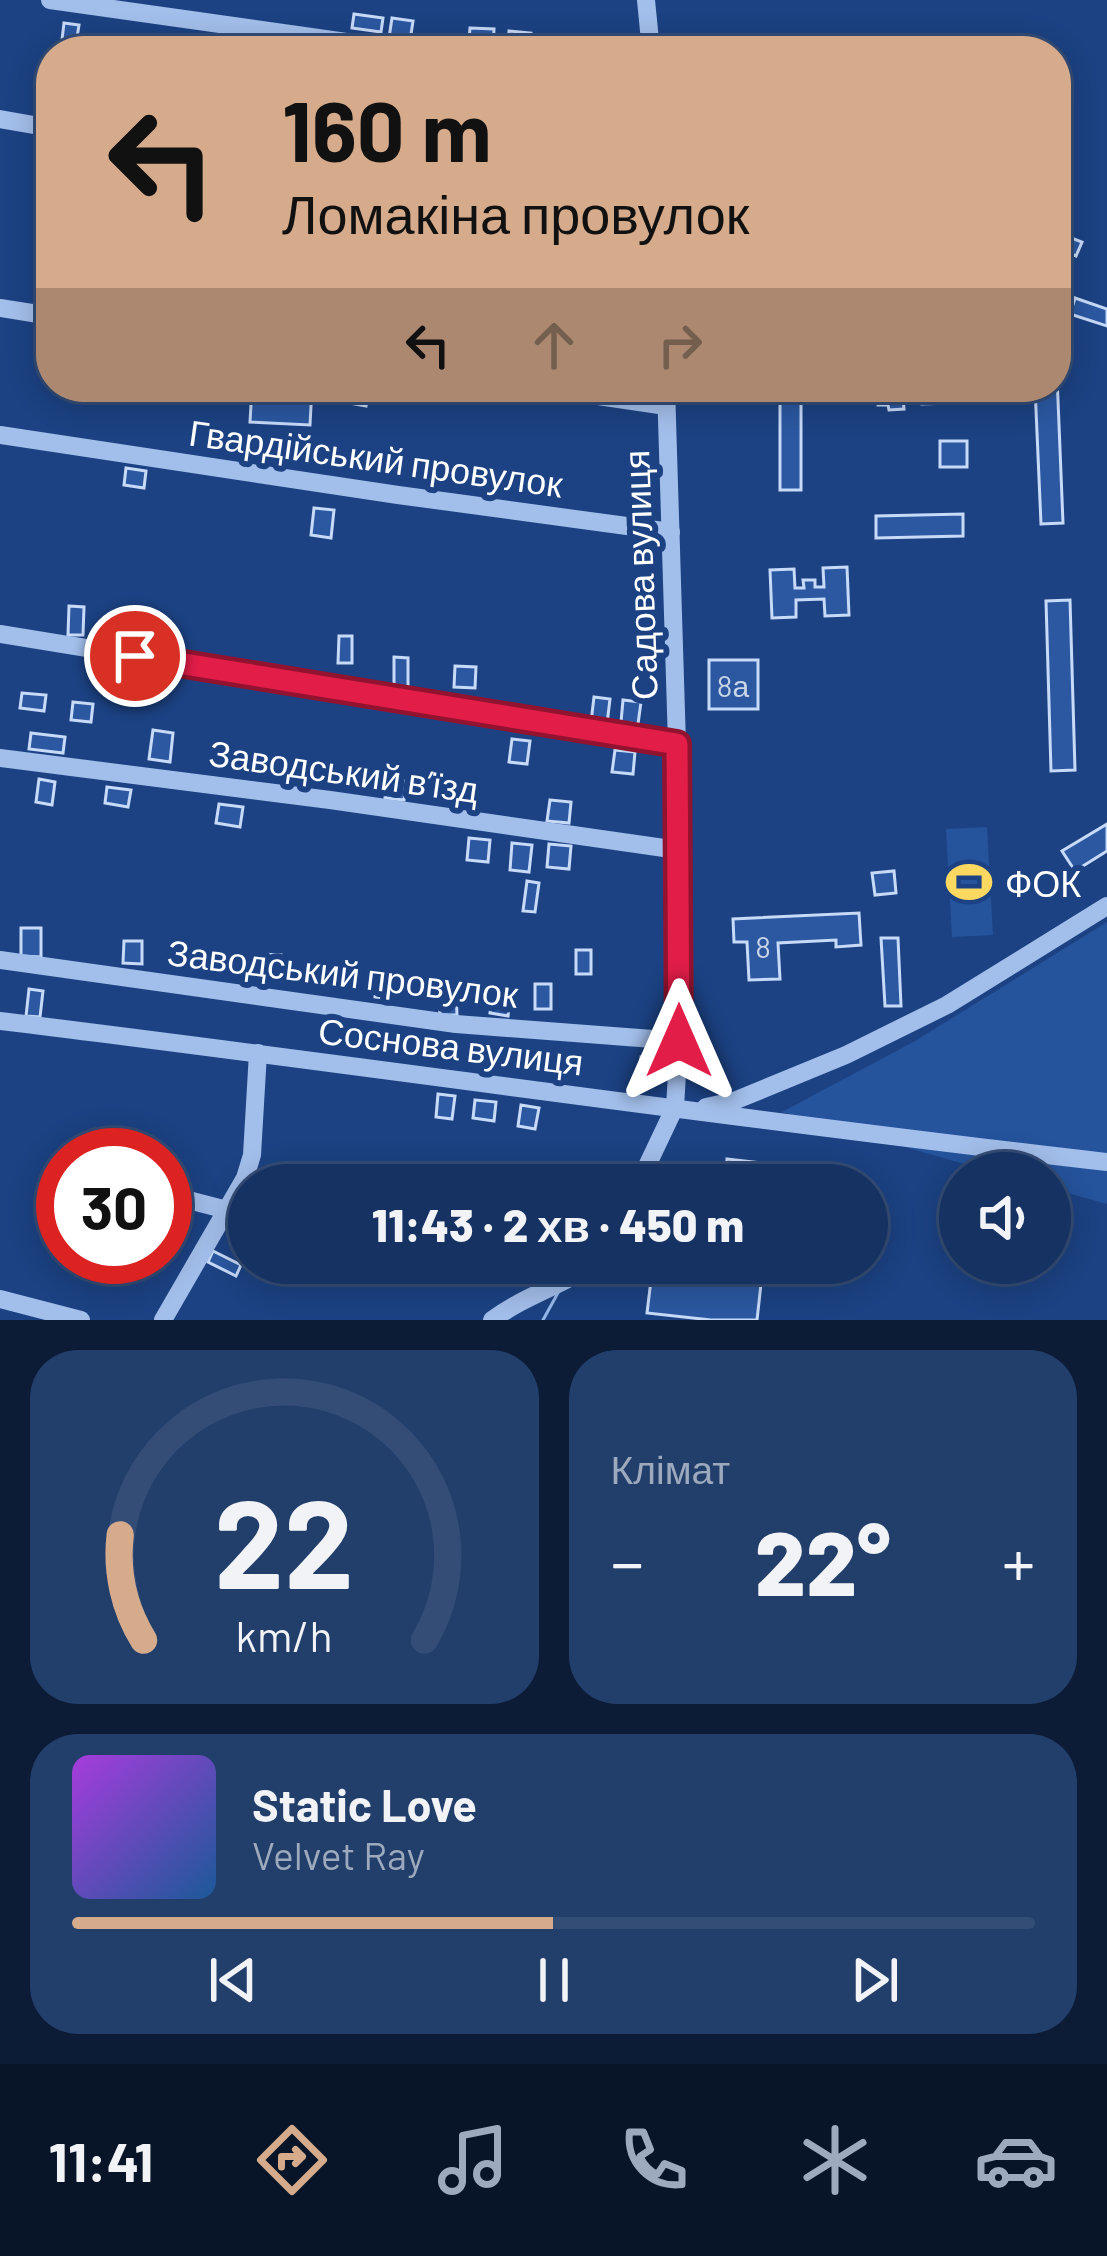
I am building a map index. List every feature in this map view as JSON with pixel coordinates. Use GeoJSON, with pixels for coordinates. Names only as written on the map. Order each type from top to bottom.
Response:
{"type":"FeatureCollection","features":[{"type":"Feature","properties":{"kind":"street"},"geometry":{"type":"LineString","coordinates":[[50,0],[304,36]]}},
{"type":"Feature","properties":{"kind":"street"},"geometry":{"type":"LineString","coordinates":[[646,0],[650,36]]}},
{"type":"Feature","properties":{"kind":"street"},"geometry":{"type":"LineString","coordinates":[[0,119],[36,125]]}},
{"type":"Feature","properties":{"kind":"street"},"geometry":{"type":"LineString","coordinates":[[0,308],[36,314]]}},
{"type":"Feature","properties":{"kind":"street","name":"Садова вулиця"},"geometry":{"type":"LineString","coordinates":[[648,1164],[674,1107],[679,1041],[677,744],[666,402]]}},
{"type":"Feature","properties":{"kind":"street","name":"Гвардійський провулок"},"geometry":{"type":"LineString","coordinates":[[0,435],[671,532]]}},
{"type":"Feature","properties":{"kind":"street"},"geometry":{"type":"LineString","coordinates":[[0,634],[677,744]]}},
{"type":"Feature","properties":{"kind":"street","name":"Заводський в’їзд"},"geometry":{"type":"LineString","coordinates":[[0,758],[678,850]]}},
{"type":"Feature","properties":{"kind":"street"},"geometry":{"type":"LineString","coordinates":[[674,1107],[734,1101],[847,1055],[947,1005],[1107,906]]}},
{"type":"Feature","properties":{"kind":"street","name":"Заводський провулок"},"geometry":{"type":"LineString","coordinates":[[0,960],[456,1024],[679,1041]]}},
{"type":"Feature","properties":{"kind":"street","name":"Соснова вулиця"},"geometry":{"type":"LineString","coordinates":[[0,1022],[1107,1162]]}},
{"type":"Feature","properties":{"kind":"street"},"geometry":{"type":"LineString","coordinates":[[163,1320],[245,1178],[252,1155],[258,1053]]}},
{"type":"Feature","properties":{"kind":"street"},"geometry":{"type":"LineString","coordinates":[[192,1201],[227,1210]]}},
{"type":"Feature","properties":{"kind":"street"},"geometry":{"type":"LineString","coordinates":[[492,1320],[559,1284]]}},
{"type":"Feature","properties":{"kind":"street"},"geometry":{"type":"LineString","coordinates":[[0,1299],[81,1320]]}},
{"type":"Feature","properties":{"kind":"shaded area","name":"ФОК"},"geometry":{"type":"Polygon","coordinates":[[[987,827],[993,935],[952,937],[946,829],[987,827]]]}},
{"type":"Feature","properties":{"kind":"shaded area"},"geometry":{"type":"Polygon","coordinates":[[[1107,922],[1107,1204],[1071,1194],[1071,1152],[939,1152],[939,1157],[782,1112],[915,1041],[1107,922]]]}},
{"type":"Feature","properties":{"kind":"building"},"geometry":{"type":"Polygon","coordinates":[[[354,14],[383,18],[381,32],[352,28],[354,14]]]}},
{"type":"Feature","properties":{"kind":"building"},"geometry":{"type":"Polygon","coordinates":[[[392,18],[413,21],[411,36],[389,36],[392,18]]]}},
{"type":"Feature","properties":{"kind":"building"},"geometry":{"type":"Polygon","coordinates":[[[64,23],[79,25],[77,36],[62,36],[64,23]]]}},
{"type":"Feature","properties":{"kind":"building"},"geometry":{"type":"Polygon","coordinates":[[[470,28],[494,29],[494,36],[469,36],[470,28]]]}},
{"type":"Feature","properties":{"kind":"building"},"geometry":{"type":"Polygon","coordinates":[[[1071,238],[1082,242],[1076,256],[1071,254],[1071,238]]]}},
{"type":"Feature","properties":{"kind":"building"},"geometry":{"type":"Polygon","coordinates":[[[1075,298],[1107,309],[1107,326],[1071,314],[1075,298]]]}},
{"type":"Feature","properties":{"kind":"building"},"geometry":{"type":"Polygon","coordinates":[[[251,402],[311,402],[310,425],[250,422],[251,402]]]}},
{"type":"Feature","properties":{"kind":"building"},"geometry":{"type":"Polygon","coordinates":[[[780,402],[801,402],[801,490],[780,490],[780,402]]]}},
{"type":"Feature","properties":{"kind":"building"},"geometry":{"type":"Polygon","coordinates":[[[903,402],[904,409],[889,410],[888,405],[878,405],[903,402]]]}},
{"type":"Feature","properties":{"kind":"building"},"geometry":{"type":"Polygon","coordinates":[[[1036,402],[1058,402],[1063,523],[1041,524],[1036,402]]]}},
{"type":"Feature","properties":{"kind":"building"},"geometry":{"type":"Polygon","coordinates":[[[940,441],[967,441],[967,467],[940,467],[940,441]]]}},
{"type":"Feature","properties":{"kind":"building"},"geometry":{"type":"Polygon","coordinates":[[[126,468],[146,471],[144,488],[124,485],[126,468]]]}},
{"type":"Feature","properties":{"kind":"building"},"geometry":{"type":"Polygon","coordinates":[[[314,508],[334,510],[331,538],[311,535],[314,508]]]}},
{"type":"Feature","properties":{"kind":"building"},"geometry":{"type":"Polygon","coordinates":[[[963,514],[963,536],[876,538],[876,516],[963,514]]]}},
{"type":"Feature","properties":{"kind":"building"},"geometry":{"type":"Polygon","coordinates":[[[847,567],[849,615],[825,616],[824,599],[796,600],[796,617],[772,618],[770,570],[794,569],[795,588],[804,588],[803,580],[815,580],[815,587],[824,587],[823,568],[847,567]]]}},
{"type":"Feature","properties":{"kind":"building"},"geometry":{"type":"Polygon","coordinates":[[[1070,600],[1075,770],[1051,771],[1046,601],[1070,600]]]}},
{"type":"Feature","properties":{"kind":"building"},"geometry":{"type":"Polygon","coordinates":[[[69,606],[84,607],[83,635],[68,635],[69,606]]]}},
{"type":"Feature","properties":{"kind":"building"},"geometry":{"type":"Polygon","coordinates":[[[339,636],[352,636],[352,663],[338,663],[339,636]]]}},
{"type":"Feature","properties":{"kind":"building"},"geometry":{"type":"Polygon","coordinates":[[[394,657],[408,658],[408,689],[394,688],[394,657]]]}},
{"type":"Feature","properties":{"kind":"building"},"geometry":{"type":"Polygon","coordinates":[[[709,660],[758,660],[758,709],[709,709],[709,660]]]}},
{"type":"Feature","properties":{"kind":"building"},"geometry":{"type":"Polygon","coordinates":[[[455,666],[476,667],[475,688],[454,687],[455,666]]]}},
{"type":"Feature","properties":{"kind":"building"},"geometry":{"type":"Polygon","coordinates":[[[22,693],[46,695],[44,711],[20,708],[22,693]]]}},
{"type":"Feature","properties":{"kind":"building"},"geometry":{"type":"Polygon","coordinates":[[[594,697],[610,699],[607,724],[591,722],[594,697]]]}},
{"type":"Feature","properties":{"kind":"building"},"geometry":{"type":"Polygon","coordinates":[[[623,700],[641,702],[638,724],[621,722],[623,700]]]}},
{"type":"Feature","properties":{"kind":"building"},"geometry":{"type":"Polygon","coordinates":[[[73,702],[93,704],[91,722],[71,720],[73,702]]]}},
{"type":"Feature","properties":{"kind":"building"},"geometry":{"type":"Polygon","coordinates":[[[153,730],[173,733],[170,762],[149,759],[153,730]]]}},
{"type":"Feature","properties":{"kind":"building"},"geometry":{"type":"Polygon","coordinates":[[[31,733],[65,737],[63,753],[29,749],[31,733]]]}},
{"type":"Feature","properties":{"kind":"building"},"geometry":{"type":"Polygon","coordinates":[[[512,739],[530,741],[527,764],[509,762],[512,739]]]}},
{"type":"Feature","properties":{"kind":"building"},"geometry":{"type":"Polygon","coordinates":[[[615,750],[635,752],[633,774],[612,772],[615,750]]]}},
{"type":"Feature","properties":{"kind":"building"},"geometry":{"type":"Polygon","coordinates":[[[388,778],[406,781],[404,800],[385,798],[388,778]]]}},
{"type":"Feature","properties":{"kind":"building"},"geometry":{"type":"Polygon","coordinates":[[[39,779],[55,782],[52,805],[36,802],[39,779]]]}},
{"type":"Feature","properties":{"kind":"building"},"geometry":{"type":"Polygon","coordinates":[[[107,787],[131,790],[128,807],[105,803],[107,787]]]}},
{"type":"Feature","properties":{"kind":"building"},"geometry":{"type":"Polygon","coordinates":[[[550,800],[571,802],[569,823],[547,821],[550,800]]]}},
{"type":"Feature","properties":{"kind":"building"},"geometry":{"type":"Polygon","coordinates":[[[219,804],[243,807],[240,827],[216,823],[219,804]]]}},
{"type":"Feature","properties":{"kind":"building"},"geometry":{"type":"Polygon","coordinates":[[[1107,824],[1107,851],[1075,871],[1062,851],[1107,824]]]}},
{"type":"Feature","properties":{"kind":"building"},"geometry":{"type":"Polygon","coordinates":[[[469,838],[490,840],[488,862],[467,860],[469,838]]]}},
{"type":"Feature","properties":{"kind":"building"},"geometry":{"type":"Polygon","coordinates":[[[512,843],[532,845],[529,872],[510,870],[512,843]]]}},
{"type":"Feature","properties":{"kind":"building"},"geometry":{"type":"Polygon","coordinates":[[[549,844],[571,846],[569,869],[547,867],[549,844]]]}},
{"type":"Feature","properties":{"kind":"building"},"geometry":{"type":"Polygon","coordinates":[[[894,871],[896,893],[875,895],[872,873],[894,871]]]}},
{"type":"Feature","properties":{"kind":"building"},"geometry":{"type":"Polygon","coordinates":[[[527,881],[539,883],[535,912],[523,911],[527,881]]]}},
{"type":"Feature","properties":{"kind":"building"},"geometry":{"type":"Polygon","coordinates":[[[859,913],[861,945],[836,947],[836,940],[778,943],[780,979],[749,980],[747,942],[734,942],[733,919],[859,913]]]}},
{"type":"Feature","properties":{"kind":"building"},"geometry":{"type":"Polygon","coordinates":[[[21,928],[41,928],[41,957],[21,956],[21,928]]]}},
{"type":"Feature","properties":{"kind":"building"},"geometry":{"type":"Polygon","coordinates":[[[881,938],[898,938],[901,1006],[885,1006],[881,938]]]}},
{"type":"Feature","properties":{"kind":"building"},"geometry":{"type":"Polygon","coordinates":[[[124,941],[142,941],[142,964],[123,963],[124,941]]]}},
{"type":"Feature","properties":{"kind":"building"},"geometry":{"type":"Polygon","coordinates":[[[576,950],[591,950],[591,974],[576,974],[576,950]]]}},
{"type":"Feature","properties":{"kind":"building"},"geometry":{"type":"Polygon","coordinates":[[[259,954],[281,955],[280,980],[257,979],[259,954]]]}},
{"type":"Feature","properties":{"kind":"building"},"geometry":{"type":"Polygon","coordinates":[[[376,978],[395,979],[393,999],[375,997],[376,978]]]}},
{"type":"Feature","properties":{"kind":"building"},"geometry":{"type":"Polygon","coordinates":[[[535,984],[551,984],[551,1009],[535,1009],[535,984]]]}},
{"type":"Feature","properties":{"kind":"building"},"geometry":{"type":"Polygon","coordinates":[[[493,988],[511,991],[508,1016],[490,1013],[493,988]]]}},
{"type":"Feature","properties":{"kind":"building"},"geometry":{"type":"Polygon","coordinates":[[[29,989],[43,991],[40,1017],[26,1016],[29,989]]]}},
{"type":"Feature","properties":{"kind":"building"},"geometry":{"type":"Polygon","coordinates":[[[456,990],[457,1015],[440,1015],[439,991],[456,990]]]}},
{"type":"Feature","properties":{"kind":"building"},"geometry":{"type":"Polygon","coordinates":[[[347,1029],[377,1032],[375,1046],[346,1044],[347,1029]]]}},
{"type":"Feature","properties":{"kind":"building"},"geometry":{"type":"Polygon","coordinates":[[[641,1057],[658,1059],[654,1082],[638,1080],[641,1057]]]}},
{"type":"Feature","properties":{"kind":"building"},"geometry":{"type":"Polygon","coordinates":[[[438,1094],[455,1096],[452,1119],[436,1117],[438,1094]]]}},
{"type":"Feature","properties":{"kind":"building"},"geometry":{"type":"Polygon","coordinates":[[[475,1100],[496,1102],[494,1121],[473,1118],[475,1100]]]}},
{"type":"Feature","properties":{"kind":"building"},"geometry":{"type":"Polygon","coordinates":[[[521,1105],[539,1108],[535,1129],[518,1126],[521,1105]]]}},
{"type":"Feature","properties":{"kind":"building"},"geometry":{"type":"Polygon","coordinates":[[[727,1159],[770,1164],[726,1164],[727,1159]]]}},
{"type":"Feature","properties":{"kind":"building"},"geometry":{"type":"Polygon","coordinates":[[[213,1251],[228,1258],[228,1272],[208,1262],[213,1251]]]}},
{"type":"Feature","properties":{"kind":"building"},"geometry":{"type":"Polygon","coordinates":[[[651,1284],[761,1284],[757,1320],[647,1313],[651,1284]]]}},
{"type":"Feature","properties":{"kind":"waterway"},"geometry":{"type":"LineString","coordinates":[[543,1320],[559,1291]]}},
{"type":"Feature","properties":{"kind":"place","name":"ФОК"},"geometry":{"type":"Point","coordinates":[969,882]}},
{"type":"Feature","properties":{"kind":"route"},"geometry":{"type":"LineString","coordinates":[[135,656],[677,744],[679,1041]]}}]}
